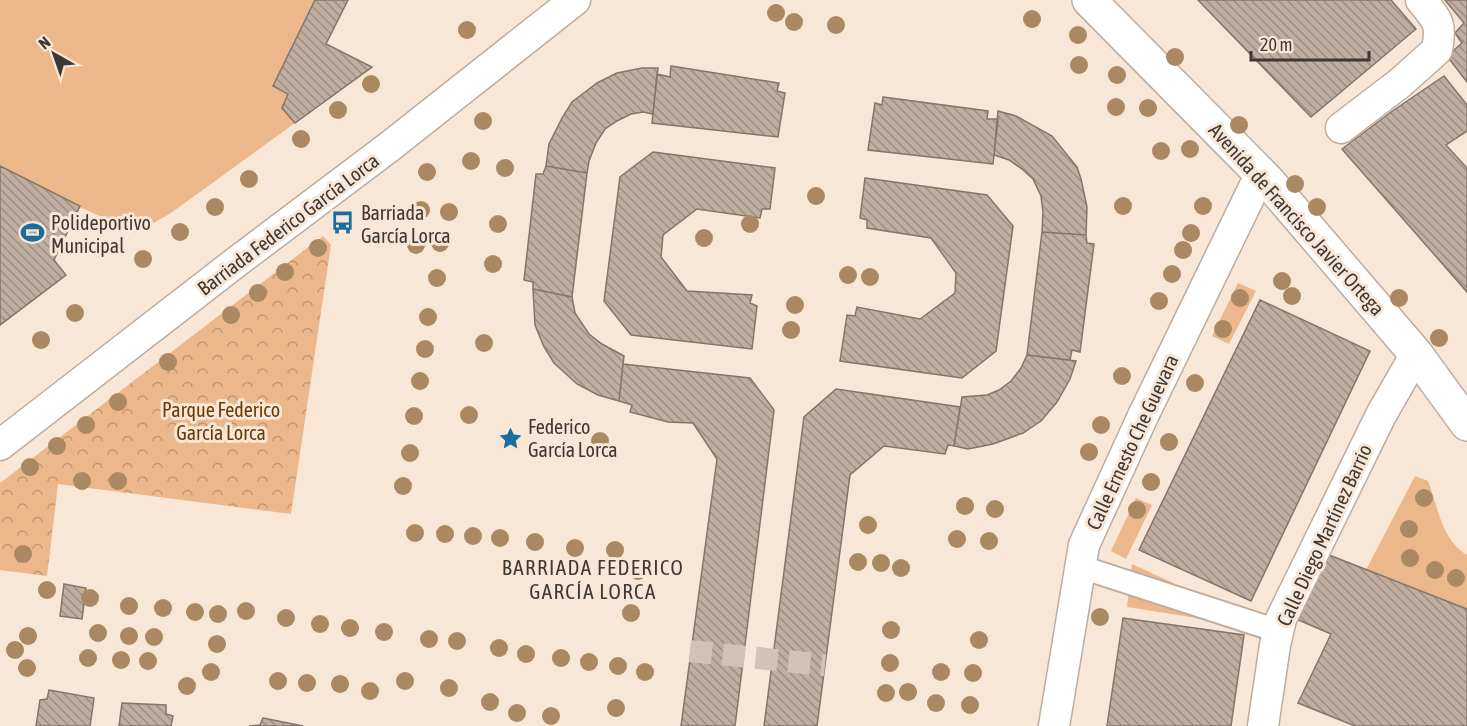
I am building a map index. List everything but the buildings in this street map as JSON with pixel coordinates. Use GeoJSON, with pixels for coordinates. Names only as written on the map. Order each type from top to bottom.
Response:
{"type":"FeatureCollection","features":[{"type":"Feature","properties":{"kind":"street","name":"Barriada Federico García Lorca"},"geometry":{"type":"LineString","coordinates":[[0,446],[239,260],[389,147],[575,0]]}},
{"type":"Feature","properties":{"kind":"street","name":"Avenida de Francisco Javier Ortega"},"geometry":{"type":"LineString","coordinates":[[1089,0],[1261,173],[1416,354],[1467,424]]}},
{"type":"Feature","properties":{"kind":"street"},"geometry":{"type":"LineString","coordinates":[[1341,128],[1400,83],[1437,50],[1440,33],[1437,19],[1421,0]]}},
{"type":"Feature","properties":{"kind":"street","name":"Calle Ernesto Che Guevara"},"geometry":{"type":"LineString","coordinates":[[1054,726],[1084,545],[1143,416],[1261,173]]}},
{"type":"Feature","properties":{"kind":"street","name":"Calle Diego Martínez Barrio"},"geometry":{"type":"LineString","coordinates":[[1263,726],[1281,619],[1376,426],[1416,354]]}},
{"type":"Feature","properties":{"kind":"street"},"geometry":{"type":"LineString","coordinates":[[1081,567],[1278,631]]}},
{"type":"Feature","properties":{"kind":"green space"},"geometry":{"type":"Polygon","coordinates":[[[0,0],[348,0],[326,43],[372,67],[171,213],[136,233],[80,207],[54,260],[66,275],[0,326],[0,0]]]}},
{"type":"Feature","properties":{"kind":"green space","name":"Parque Federico García Lorca"},"geometry":{"type":"Polygon","coordinates":[[[323,236],[331,245],[291,514],[58,484],[47,576],[0,570],[0,483],[323,236]]]}},
{"type":"Feature","properties":{"kind":"green space"},"geometry":{"type":"Polygon","coordinates":[[[1238,283],[1256,291],[1229,344],[1212,336],[1238,283]]]}},
{"type":"Feature","properties":{"kind":"green space"},"geometry":{"type":"Polygon","coordinates":[[[1415,476],[1428,481],[1446,531],[1458,548],[1467,555],[1467,609],[1366,570],[1415,476]]]}},
{"type":"Feature","properties":{"kind":"green space"},"geometry":{"type":"Polygon","coordinates":[[[1136,498],[1152,505],[1126,559],[1111,551],[1136,498]]]}},
{"type":"Feature","properties":{"kind":"green space"},"geometry":{"type":"Polygon","coordinates":[[[1132,564],[1232,610],[1229,623],[1127,607],[1132,564]]]}},
{"type":"Feature","properties":{"kind":"tunnel"},"geometry":{"type":"LineString","coordinates":[[690,651],[825,665]]}},
{"type":"Feature","properties":{"kind":"place","name":"Barriada García Lorca"},"geometry":{"type":"Point","coordinates":[343,223]}},
{"type":"Feature","properties":{"kind":"place","name":"Polideportivo Municipal"},"geometry":{"type":"Point","coordinates":[33,233]}},
{"type":"Feature","properties":{"kind":"place","name":"Federico García Lorca"},"geometry":{"type":"Point","coordinates":[510,438]}},
{"type":"Feature","properties":{"kind":"district","name":"BARRIADA FEDERICO GARCÍA LORCA"},"geometry":{"type":"Point","coordinates":[593,579]}}]}
